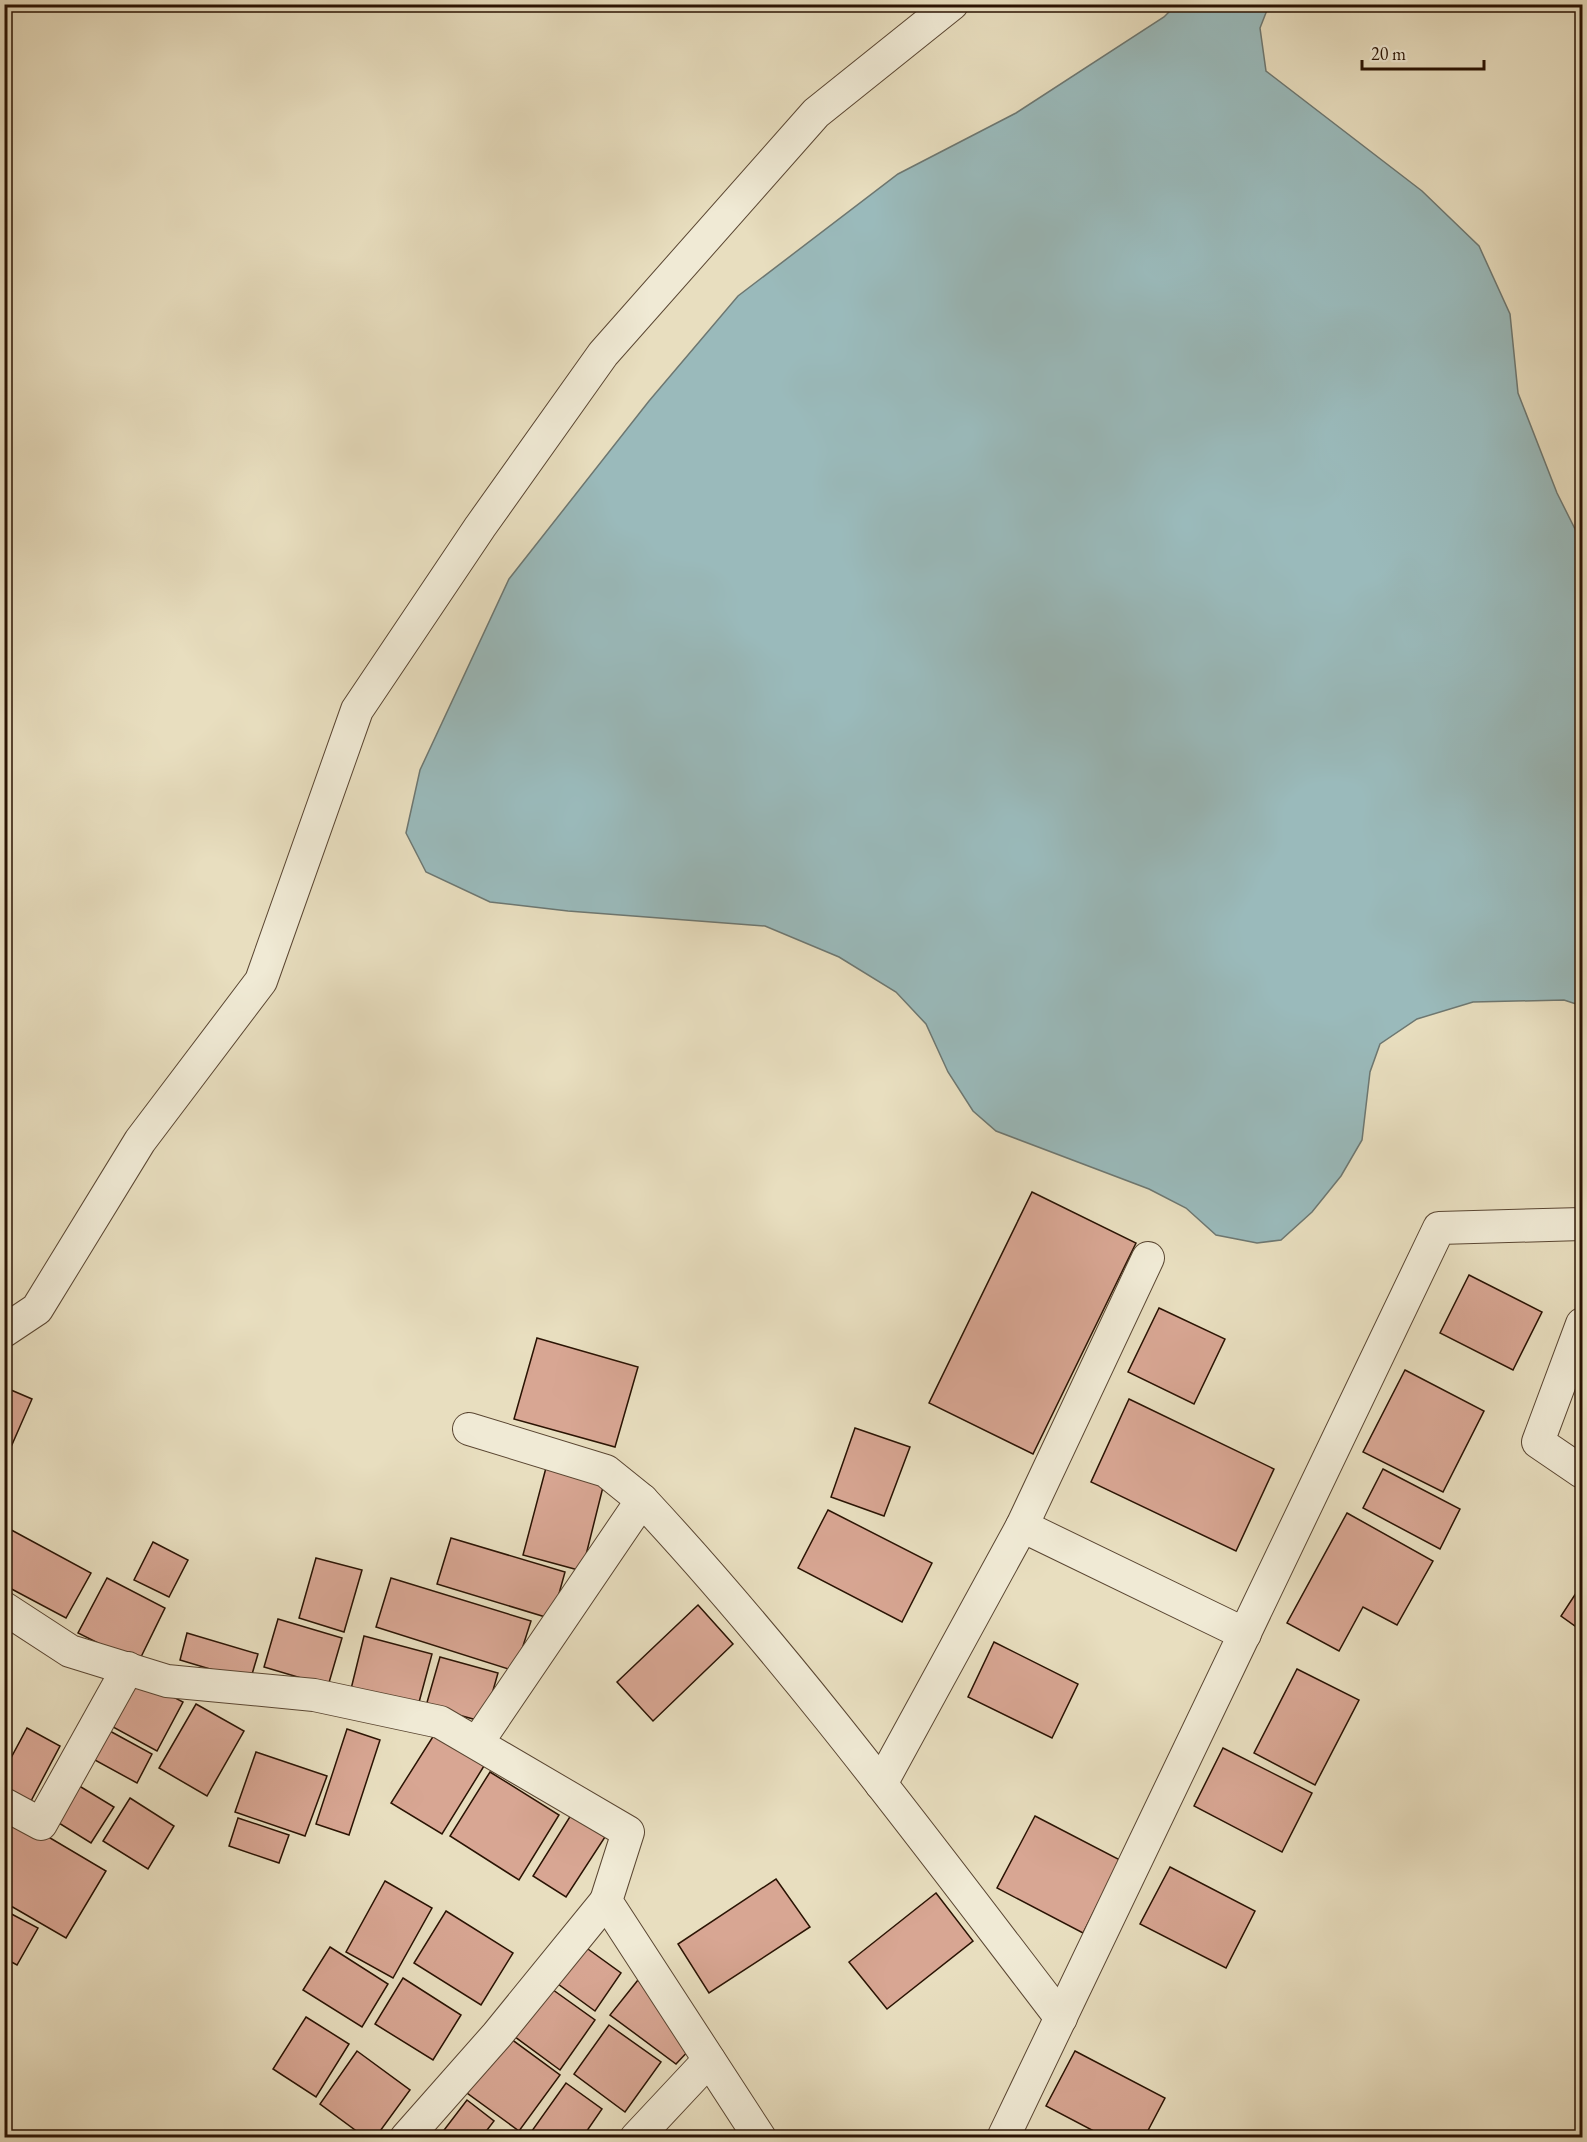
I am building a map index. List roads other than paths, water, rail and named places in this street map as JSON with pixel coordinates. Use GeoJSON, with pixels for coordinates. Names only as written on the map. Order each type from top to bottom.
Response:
{"type":"FeatureCollection","features":[{"type":"Feature","properties":{"kind":"street"},"geometry":{"type":"LineString","coordinates":[[4,1331],[37,1309],[140,1140],[261,981],[357,710],[480,527],[596,363],[816,113],[952,4]]}},
{"type":"Feature","properties":{"kind":"street"},"geometry":{"type":"LineString","coordinates":[[1003,2138],[1439,1228],[1582,1224]]}},
{"type":"Feature","properties":{"kind":"street"},"geometry":{"type":"LineString","coordinates":[[881,1784],[1022,1526],[1148,1258]]}},
{"type":"Feature","properties":{"kind":"street"},"geometry":{"type":"LineString","coordinates":[[1582,1324],[1538,1442],[1582,1472]]}},
{"type":"Feature","properties":{"kind":"street"},"geometry":{"type":"LineString","coordinates":[[468,1429],[606,1471],[642,1500],[691,1552],[881,1784],[1061,2018]]}},
{"type":"Feature","properties":{"kind":"street"},"geometry":{"type":"LineString","coordinates":[[477,1743],[642,1500]]}},
{"type":"Feature","properties":{"kind":"street"},"geometry":{"type":"LineString","coordinates":[[1022,1526],[1245,1634]]}},
{"type":"Feature","properties":{"kind":"street"},"geometry":{"type":"LineString","coordinates":[[4,1608],[70,1651],[167,1681],[314,1695],[440,1722],[628,1832],[606,1901],[497,2035],[406,2138]]}},
{"type":"Feature","properties":{"kind":"street"},"geometry":{"type":"LineString","coordinates":[[4,1804],[41,1824],[128,1668]]}},
{"type":"Feature","properties":{"kind":"street"},"geometry":{"type":"LineString","coordinates":[[606,1901],[760,2138]]}},
{"type":"Feature","properties":{"kind":"street"},"geometry":{"type":"LineString","coordinates":[[636,2138],[709,2060]]}},
{"type":"Feature","properties":{"kind":"water"},"geometry":{"type":"Polygon","coordinates":[[[1177,4],[1269,5],[1260,28],[1266,71],[1422,191],[1479,246],[1510,314],[1518,393],[1557,493],[1582,543],[1582,1006],[1564,1000],[1473,1002],[1417,1019],[1380,1044],[1370,1072],[1362,1140],[1341,1176],[1312,1212],[1281,1240],[1257,1243],[1216,1235],[1186,1208],[1149,1189],[996,1131],[973,1111],[948,1072],[926,1024],[896,992],[839,957],[765,926],[568,911],[490,902],[426,872],[406,833],[420,770],[509,579],[649,401],[738,296],[898,174],[1016,113],[1164,17],[1177,4]]]}}]}
